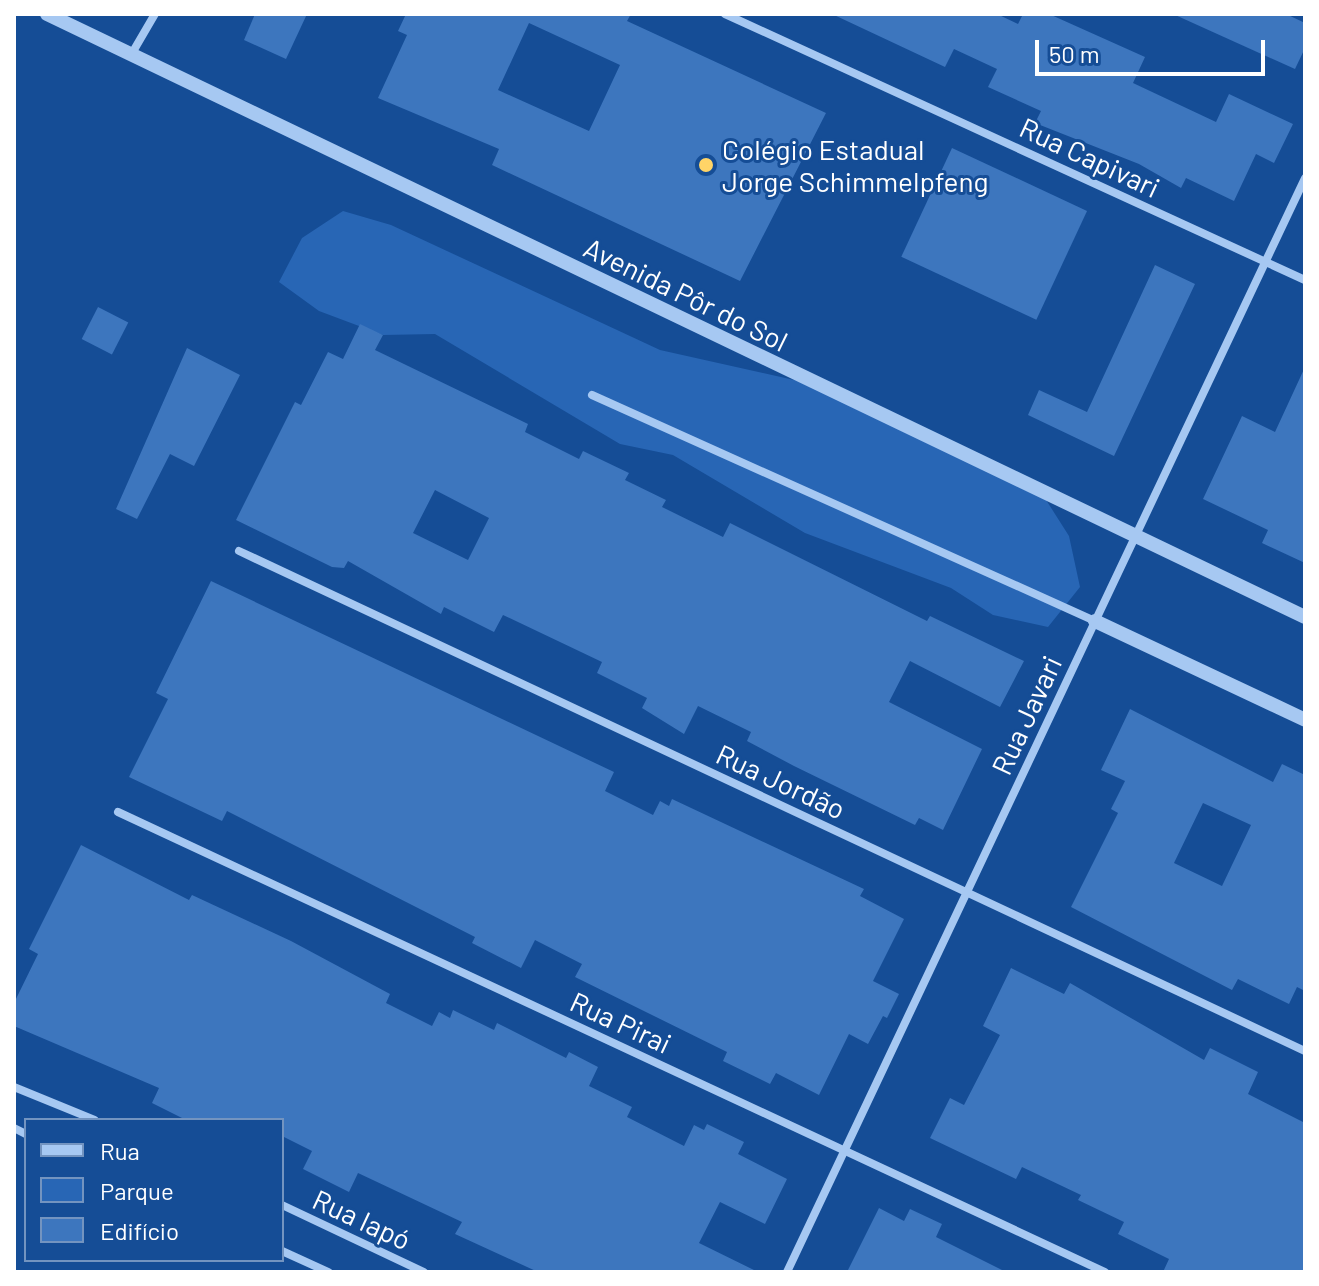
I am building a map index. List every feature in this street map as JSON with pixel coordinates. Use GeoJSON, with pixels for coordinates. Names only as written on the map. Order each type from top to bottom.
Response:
{"type":"FeatureCollection","features":[{"type":"Feature","properties":{"kind":"street","name":"Avenida Pôr do Sol"},"geometry":{"type":"LineString","coordinates":[[47,14],[1134,538],[1305,617]]}},
{"type":"Feature","properties":{"kind":"street"},"geometry":{"type":"LineString","coordinates":[[131,55],[155,14]]}},
{"type":"Feature","properties":{"kind":"street","name":"Rua Capivari"},"geometry":{"type":"LineString","coordinates":[[725,14],[1305,280]]}},
{"type":"Feature","properties":{"kind":"street","name":"Rua Javari"},"geometry":{"type":"LineString","coordinates":[[787,1272],[1305,178]]}},
{"type":"Feature","properties":{"kind":"street"},"geometry":{"type":"LineString","coordinates":[[592,395],[1095,621],[1305,720]]}},
{"type":"Feature","properties":{"kind":"street","name":"Rua Jordão"},"geometry":{"type":"LineString","coordinates":[[239,551],[1305,1051]]}},
{"type":"Feature","properties":{"kind":"street","name":"Rua Pirai"},"geometry":{"type":"LineString","coordinates":[[118,812],[1105,1272]]}},
{"type":"Feature","properties":{"kind":"street"},"geometry":{"type":"LineString","coordinates":[[14,1087],[90,1118]]}},
{"type":"Feature","properties":{"kind":"street","name":"Rua Iapó"},"geometry":{"type":"LineString","coordinates":[[284,1206],[424,1272]]}},
{"type":"Feature","properties":{"kind":"street"},"geometry":{"type":"LineString","coordinates":[[284,1252],[328,1272]]}},
{"type":"Feature","properties":{"kind":"green space"},"geometry":{"type":"Polygon","coordinates":[[[343,211],[391,225],[660,350],[812,384],[1041,492],[1069,536],[1080,587],[1048,627],[993,615],[951,588],[805,533],[673,455],[620,444],[435,334],[383,335],[319,311],[279,282],[302,238],[343,211]]]}},
{"type":"Feature","properties":{"kind":"building"},"geometry":{"type":"Polygon","coordinates":[[[255,14],[307,14],[286,59],[244,40],[255,14]]]}},
{"type":"Feature","properties":{"kind":"building"},"geometry":{"type":"Polygon","coordinates":[[[406,14],[631,14],[627,21],[826,113],[740,281],[492,165],[499,149],[378,98],[407,35],[398,31],[406,14]],[[529,23],[498,90],[589,131],[620,65],[529,23]]]}},
{"type":"Feature","properties":{"kind":"building"},"geometry":{"type":"Polygon","coordinates":[[[832,14],[997,14],[1018,24],[1023,14],[1049,14],[1145,57],[1133,83],[1216,122],[1229,94],[1293,124],[1274,163],[1256,154],[1234,201],[1186,178],[1181,188],[1139,164],[1035,123],[1041,111],[988,87],[997,69],[954,49],[945,67],[832,14]]]}},
{"type":"Feature","properties":{"kind":"building"},"geometry":{"type":"Polygon","coordinates":[[[1173,14],[1286,14],[1305,23],[1305,48],[1295,69],[1173,14]]]}},
{"type":"Feature","properties":{"kind":"building"},"geometry":{"type":"Polygon","coordinates":[[[952,148],[1087,211],[1036,320],[901,257],[952,148]]]}},
{"type":"Feature","properties":{"kind":"building"},"geometry":{"type":"Polygon","coordinates":[[[1155,265],[1195,284],[1114,456],[1028,415],[1039,390],[1087,412],[1155,265]]]}},
{"type":"Feature","properties":{"kind":"building"},"geometry":{"type":"Polygon","coordinates":[[[98,307],[128,322],[112,355],[82,339],[98,307]]]}},
{"type":"Feature","properties":{"kind":"building"},"geometry":{"type":"Polygon","coordinates":[[[360,324],[383,335],[375,350],[528,424],[525,432],[579,459],[583,451],[629,473],[625,480],[666,500],[662,507],[723,537],[730,523],[927,621],[930,616],[1024,661],[1000,707],[910,661],[889,702],[982,749],[943,830],[919,818],[915,825],[794,766],[747,741],[751,732],[698,706],[684,734],[642,708],[647,698],[597,673],[602,662],[503,615],[494,632],[444,607],[441,614],[348,561],[344,568],[332,567],[236,520],[295,402],[301,405],[328,352],[343,359],[360,324]],[[435,490],[413,533],[468,560],[489,518],[435,490]]]}},
{"type":"Feature","properties":{"kind":"building"},"geometry":{"type":"Polygon","coordinates":[[[187,348],[240,375],[194,466],[170,454],[137,519],[116,509],[187,348]]]}},
{"type":"Feature","properties":{"kind":"building"},"geometry":{"type":"Polygon","coordinates":[[[1305,367],[1305,563],[1262,543],[1268,530],[1203,499],[1242,416],[1275,432],[1305,367]]]}},
{"type":"Feature","properties":{"kind":"building"},"geometry":{"type":"Polygon","coordinates":[[[211,581],[614,772],[605,791],[653,815],[660,801],[669,806],[672,799],[864,889],[860,896],[904,919],[873,981],[899,994],[887,1018],[883,1016],[868,1044],[849,1034],[819,1095],[776,1073],[770,1084],[723,1061],[727,1052],[575,977],[582,964],[535,940],[521,968],[472,943],[475,937],[227,811],[222,821],[129,777],[168,699],[156,693],[211,581]]]}},
{"type":"Feature","properties":{"kind":"building"},"geometry":{"type":"Polygon","coordinates":[[[1130,709],[1273,782],[1282,764],[1305,775],[1305,991],[1297,987],[1289,1004],[1238,979],[1232,990],[1071,907],[1118,813],[1111,809],[1125,781],[1101,770],[1130,709]],[[1203,803],[1174,863],[1222,886],[1251,825],[1203,803]]]}},
{"type":"Feature","properties":{"kind":"building"},"geometry":{"type":"Polygon","coordinates":[[[81,845],[189,900],[192,895],[291,941],[390,994],[386,1003],[432,1026],[439,1012],[450,1018],[453,1010],[494,1030],[497,1023],[566,1058],[569,1052],[598,1067],[589,1086],[632,1107],[627,1117],[684,1146],[694,1125],[704,1130],[707,1124],[744,1142],[738,1154],[787,1179],[765,1224],[720,1202],[699,1243],[758,1272],[538,1272],[455,1234],[462,1222],[358,1173],[349,1192],[303,1169],[312,1151],[284,1137],[284,1118],[182,1118],[152,1103],[159,1088],[14,1026],[14,1003],[38,954],[29,949],[81,845]]]}},
{"type":"Feature","properties":{"kind":"building"},"geometry":{"type":"Polygon","coordinates":[[[1011,968],[1064,994],[1070,983],[1204,1060],[1210,1048],[1258,1072],[1248,1094],[1305,1123],[1305,1272],[1163,1272],[1169,1259],[1118,1234],[1124,1222],[1078,1200],[1081,1195],[1022,1167],[1016,1179],[930,1138],[950,1098],[964,1105],[1000,1035],[983,1026],[1011,968]]]}},
{"type":"Feature","properties":{"kind":"building"},"geometry":{"type":"Polygon","coordinates":[[[879,1208],[904,1221],[910,1209],[942,1224],[936,1237],[1006,1272],[847,1272],[879,1208]]]}},
{"type":"Feature","properties":{"kind":"place","name":"Colégio Estadual Jorge Schimmelpfeng"},"geometry":{"type":"Point","coordinates":[706,165]}}]}
